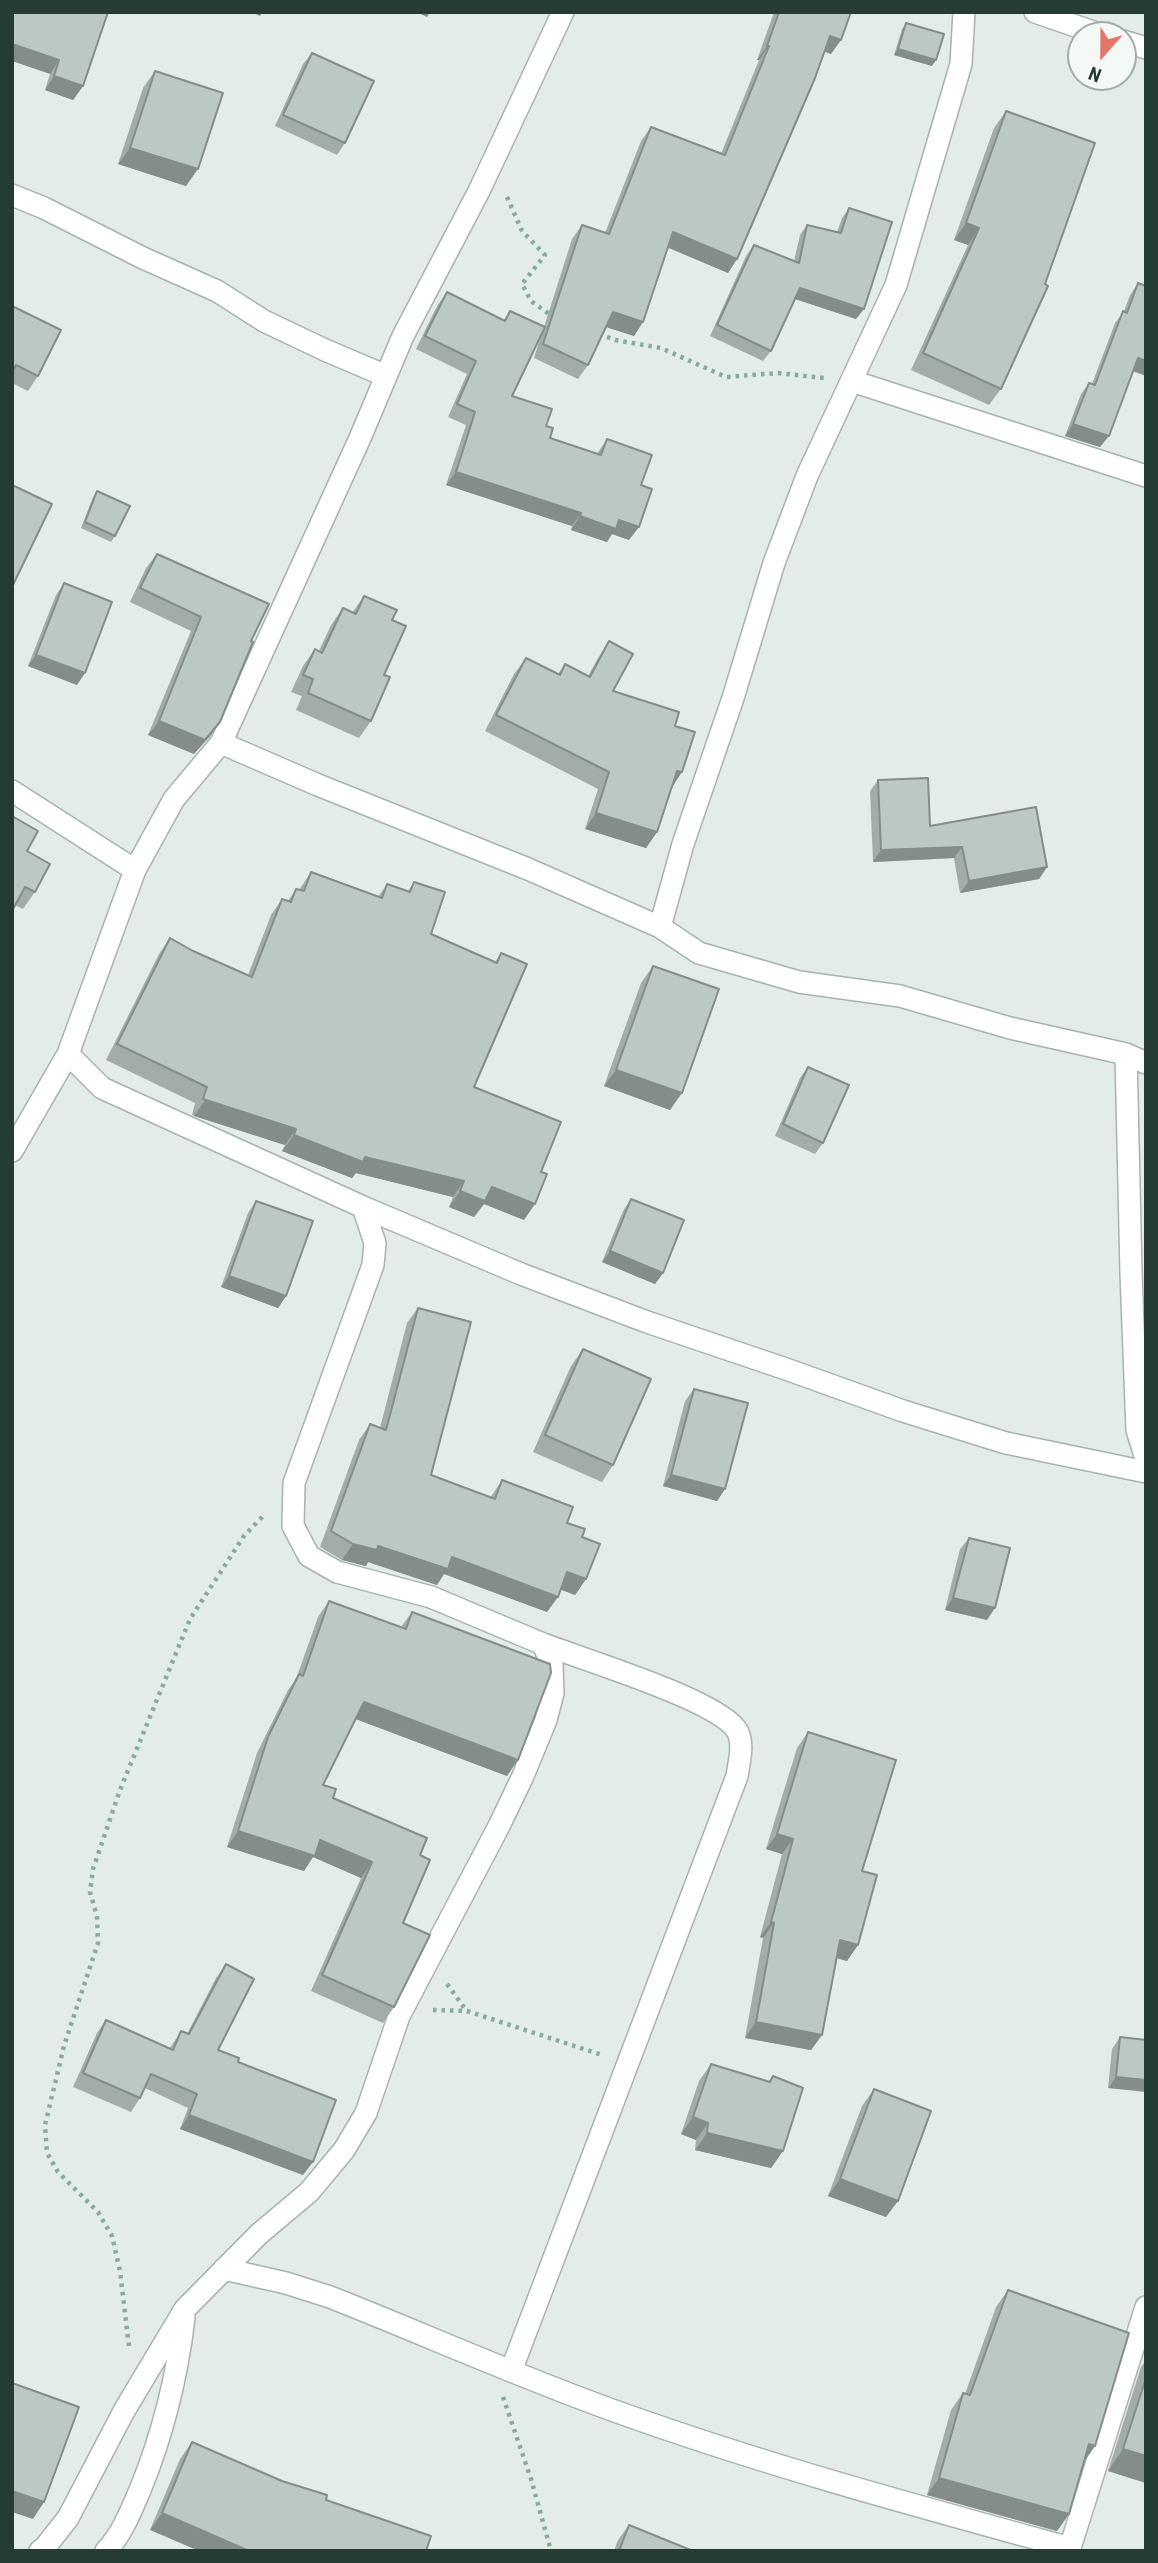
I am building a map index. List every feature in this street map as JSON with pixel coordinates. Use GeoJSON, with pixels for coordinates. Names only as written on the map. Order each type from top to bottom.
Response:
{"type":"FeatureCollection","features":[{"type":"Feature","properties":{"kind":"street"},"geometry":{"type":"LineString","coordinates":[[12,1151],[68,1054],[135,870],[174,799],[221,743],[403,336],[495,158],[563,12]]}},
{"type":"Feature","properties":{"kind":"street"},"geometry":{"type":"LineString","coordinates":[[660,927],[683,844],[733,698],[774,563],[807,475],[896,285],[961,64],[964,12]]}},
{"type":"Feature","properties":{"kind":"street"},"geometry":{"type":"LineString","coordinates":[[1035,12],[1067,23]]}},
{"type":"Feature","properties":{"kind":"street"},"geometry":{"type":"LineString","coordinates":[[12,195],[217,291],[264,321],[386,376]]}},
{"type":"Feature","properties":{"kind":"street"},"geometry":{"type":"LineString","coordinates":[[852,381],[1146,476]]}},
{"type":"Feature","properties":{"kind":"street"},"geometry":{"type":"LineString","coordinates":[[221,743],[528,869],[660,927],[699,953],[799,982],[900,996],[1010,1028],[1136,1058],[1131,1273],[1137,1430],[1146,1459]]}},
{"type":"Feature","properties":{"kind":"street"},"geometry":{"type":"LineString","coordinates":[[12,792],[135,870]]}},
{"type":"Feature","properties":{"kind":"street"},"geometry":{"type":"LineString","coordinates":[[68,1054],[102,1088],[363,1207],[635,1318],[903,1411],[1006,1443],[1146,1472]]}},
{"type":"Feature","properties":{"kind":"street"},"geometry":{"type":"LineString","coordinates":[[363,1207],[375,1243],[373,1265],[294,1483],[293,1526],[309,1556],[337,1572],[431,1597],[543,1644],[651,1683],[712,1710],[736,1730],[741,1749],[737,1776],[626,2063],[502,2367]]}},
{"type":"Feature","properties":{"kind":"street"},"geometry":{"type":"LineString","coordinates":[[40,2551],[68,2518],[124,2411],[185,2309],[259,2234],[309,2192],[344,2150],[366,2113],[399,2016],[499,1826],[546,1720],[553,1693],[552,1665],[543,1644]]}},
{"type":"Feature","properties":{"kind":"street"},"geometry":{"type":"LineString","coordinates":[[224,2269],[286,2283],[330,2297],[625,2415],[727,2449],[847,2487],[1069,2549],[1146,2307]]}},
{"type":"Feature","properties":{"kind":"street"},"geometry":{"type":"LineString","coordinates":[[106,2551],[129,2517],[150,2466],[171,2394],[185,2309]]}},
{"type":"Feature","properties":{"kind":"path"},"geometry":{"type":"LineString","coordinates":[[495,158],[505,192],[522,231],[545,255],[522,284],[531,301],[551,315],[564,320]]}},
{"type":"Feature","properties":{"kind":"path"},"geometry":{"type":"LineString","coordinates":[[589,330],[615,340],[660,348],[726,377],[778,373],[852,381]]}},
{"type":"Feature","properties":{"kind":"path"},"geometry":{"type":"LineString","coordinates":[[128,2358],[129,2345],[120,2271],[111,2236],[98,2212],[58,2172],[47,2153],[45,2124],[64,2046],[98,1943],[97,1916],[90,1892],[93,1869],[124,1778],[190,1619],[244,1536],[294,1483]]}},
{"type":"Feature","properties":{"kind":"path"},"geometry":{"type":"LineString","coordinates":[[399,2016],[433,2010],[467,2011],[626,2063]]}},
{"type":"Feature","properties":{"kind":"path"},"geometry":{"type":"LineString","coordinates":[[502,2367],[512,2427],[531,2479],[551,2551]]}},
{"type":"Feature","properties":{"kind":"building"},"geometry":{"type":"Polygon","coordinates":[[[12,12],[108,12],[83,86],[54,76],[59,60],[12,44],[12,12]]]}},
{"type":"Feature","properties":{"kind":"building"},"geometry":{"type":"Polygon","coordinates":[[[779,12],[851,12],[841,40],[830,36],[815,78],[737,259],[673,232],[643,322],[613,312],[588,365],[543,344],[582,225],[609,234],[651,127],[725,155],[769,46],[779,12]]]}},
{"type":"Feature","properties":{"kind":"building"},"geometry":{"type":"Polygon","coordinates":[[[906,23],[944,34],[936,60],[898,49],[906,23]]]}},
{"type":"Feature","properties":{"kind":"building"},"geometry":{"type":"Polygon","coordinates":[[[312,53],[374,81],[345,143],[283,115],[312,53]]]}},
{"type":"Feature","properties":{"kind":"building"},"geometry":{"type":"Polygon","coordinates":[[[155,71],[223,93],[198,169],[130,148],[155,71]]]}},
{"type":"Feature","properties":{"kind":"building"},"geometry":{"type":"Polygon","coordinates":[[[1006,111],[1095,143],[1045,284],[1048,286],[1001,389],[923,353],[979,228],[966,223],[1006,111]]]}},
{"type":"Feature","properties":{"kind":"building"},"geometry":{"type":"Polygon","coordinates":[[[849,208],[892,222],[864,309],[800,288],[771,351],[717,325],[754,245],[799,263],[807,225],[841,233],[849,208]]]}},
{"type":"Feature","properties":{"kind":"building"},"geometry":{"type":"Polygon","coordinates":[[[1138,283],[1146,286],[1146,361],[1138,358],[1109,436],[1073,424],[1089,383],[1095,385],[1123,311],[1127,313],[1138,283]]]}},
{"type":"Feature","properties":{"kind":"building"},"geometry":{"type":"Polygon","coordinates":[[[447,292],[505,321],[510,311],[545,327],[512,396],[552,409],[546,426],[553,428],[550,438],[601,455],[607,439],[652,455],[641,485],[652,489],[639,527],[619,520],[616,529],[580,516],[581,513],[456,472],[475,412],[457,404],[476,361],[425,336],[447,292]]]}},
{"type":"Feature","properties":{"kind":"building"},"geometry":{"type":"Polygon","coordinates":[[[12,306],[61,330],[38,376],[16,365],[12,373],[12,306]]]}},
{"type":"Feature","properties":{"kind":"building"},"geometry":{"type":"Polygon","coordinates":[[[12,485],[52,504],[12,587],[12,485]]]}},
{"type":"Feature","properties":{"kind":"building"},"geometry":{"type":"Polygon","coordinates":[[[97,491],[130,506],[115,536],[85,522],[97,491]]]}},
{"type":"Feature","properties":{"kind":"building"},"geometry":{"type":"Polygon","coordinates":[[[157,554],[269,604],[251,641],[253,642],[220,722],[205,740],[159,721],[201,617],[140,588],[157,554]]]}},
{"type":"Feature","properties":{"kind":"building"},"geometry":{"type":"Polygon","coordinates":[[[64,583],[112,602],[85,673],[36,655],[64,583]]]}},
{"type":"Feature","properties":{"kind":"building"},"geometry":{"type":"Polygon","coordinates":[[[364,596],[397,610],[392,620],[406,626],[384,675],[390,677],[371,721],[308,693],[313,679],[303,675],[315,649],[322,653],[343,608],[356,614],[364,596]]]}},
{"type":"Feature","properties":{"kind":"building"},"geometry":{"type":"Polygon","coordinates":[[[609,641],[633,654],[613,691],[679,712],[675,726],[695,732],[682,772],[677,771],[657,832],[596,813],[609,772],[496,715],[526,658],[560,675],[565,664],[590,677],[609,641]]]}},
{"type":"Feature","properties":{"kind":"building"},"geometry":{"type":"Polygon","coordinates":[[[928,778],[930,826],[1036,807],[1047,867],[969,881],[962,847],[881,850],[878,780],[928,778]]]}},
{"type":"Feature","properties":{"kind":"building"},"geometry":{"type":"Polygon","coordinates":[[[12,816],[38,831],[27,851],[50,864],[35,892],[25,887],[12,911],[12,816]]]}},
{"type":"Feature","properties":{"kind":"building"},"geometry":{"type":"Polygon","coordinates":[[[311,872],[382,898],[387,884],[410,892],[414,882],[445,892],[431,934],[497,963],[501,953],[527,964],[474,1087],[561,1122],[541,1172],[547,1174],[535,1204],[492,1187],[485,1201],[460,1191],[464,1181],[365,1157],[363,1162],[294,1135],[296,1129],[203,1099],[207,1087],[117,1044],[170,938],[252,977],[282,899],[291,902],[296,889],[304,891],[311,872]]]}},
{"type":"Feature","properties":{"kind":"building"},"geometry":{"type":"Polygon","coordinates":[[[653,966],[719,989],[682,1093],[616,1070],[653,966]]]}},
{"type":"Feature","properties":{"kind":"building"},"geometry":{"type":"Polygon","coordinates":[[[808,1067],[849,1085],[823,1143],[783,1124],[808,1067]]]}},
{"type":"Feature","properties":{"kind":"building"},"geometry":{"type":"Polygon","coordinates":[[[631,1199],[684,1220],[663,1273],[610,1251],[631,1199]]]}},
{"type":"Feature","properties":{"kind":"building"},"geometry":{"type":"Polygon","coordinates":[[[256,1201],[313,1221],[286,1296],[229,1276],[256,1201]]]}},
{"type":"Feature","properties":{"kind":"building"},"geometry":{"type":"Polygon","coordinates":[[[418,1308],[471,1322],[431,1475],[495,1499],[502,1480],[573,1507],[567,1523],[585,1529],[582,1537],[600,1544],[586,1579],[567,1572],[558,1597],[452,1557],[448,1569],[378,1546],[377,1550],[353,1544],[331,1531],[370,1424],[386,1430],[418,1308]]]}},
{"type":"Feature","properties":{"kind":"building"},"geometry":{"type":"Polygon","coordinates":[[[583,1349],[651,1379],[613,1465],[545,1435],[583,1349]]]}},
{"type":"Feature","properties":{"kind":"building"},"geometry":{"type":"Polygon","coordinates":[[[694,1389],[748,1403],[725,1489],[671,1475],[694,1389]]]}},
{"type":"Feature","properties":{"kind":"building"},"geometry":{"type":"Polygon","coordinates":[[[969,1538],[1010,1548],[995,1608],[953,1598],[969,1538]]]}},
{"type":"Feature","properties":{"kind":"building"},"geometry":{"type":"Polygon","coordinates":[[[329,1601],[406,1629],[412,1612],[550,1664],[551,1673],[518,1760],[364,1702],[323,1785],[336,1789],[333,1798],[427,1838],[420,1855],[430,1860],[403,1923],[430,1935],[394,2007],[322,1975],[372,1862],[320,1840],[315,1856],[238,1831],[268,1737],[299,1674],[303,1676],[329,1601]]]}},
{"type":"Feature","properties":{"kind":"building"},"geometry":{"type":"Polygon","coordinates":[[[808,1732],[896,1760],[862,1871],[877,1875],[858,1945],[840,1940],[822,2035],[756,2022],[774,1923],[771,1922],[793,1839],[777,1834],[808,1732]]]}},
{"type":"Feature","properties":{"kind":"building"},"geometry":{"type":"Polygon","coordinates":[[[226,1964],[254,1979],[218,2050],[239,2058],[238,2062],[336,2100],[313,2162],[189,2115],[197,2094],[151,2074],[140,2098],[83,2073],[106,2020],[173,2050],[181,2031],[189,2034],[226,1964]]]}},
{"type":"Feature","properties":{"kind":"building"},"geometry":{"type":"Polygon","coordinates":[[[1120,2037],[1146,2040],[1146,2080],[1116,2077],[1120,2037]]]}},
{"type":"Feature","properties":{"kind":"building"},"geometry":{"type":"Polygon","coordinates":[[[711,2064],[770,2082],[773,2076],[803,2088],[783,2151],[707,2133],[708,2123],[693,2117],[711,2064]]]}},
{"type":"Feature","properties":{"kind":"building"},"geometry":{"type":"Polygon","coordinates":[[[874,2089],[931,2111],[898,2201],[840,2179],[874,2089]]]}},
{"type":"Feature","properties":{"kind":"building"},"geometry":{"type":"Polygon","coordinates":[[[1008,2290],[1129,2333],[1095,2446],[1089,2444],[1069,2514],[939,2478],[963,2393],[970,2395],[1008,2290]]]}},
{"type":"Feature","properties":{"kind":"building"},"geometry":{"type":"Polygon","coordinates":[[[1146,2378],[1146,2456],[1123,2449],[1146,2378]]]}},
{"type":"Feature","properties":{"kind":"building"},"geometry":{"type":"Polygon","coordinates":[[[12,2383],[79,2407],[44,2502],[12,2491],[12,2383]]]}},
{"type":"Feature","properties":{"kind":"building"},"geometry":{"type":"Polygon","coordinates":[[[192,2442],[282,2481],[327,2495],[326,2500],[431,2536],[426,2551],[249,2551],[162,2513],[192,2442]]]}},
{"type":"Feature","properties":{"kind":"building"},"geometry":{"type":"Polygon","coordinates":[[[629,2525],[693,2551],[619,2551],[629,2525]]]}}]}
